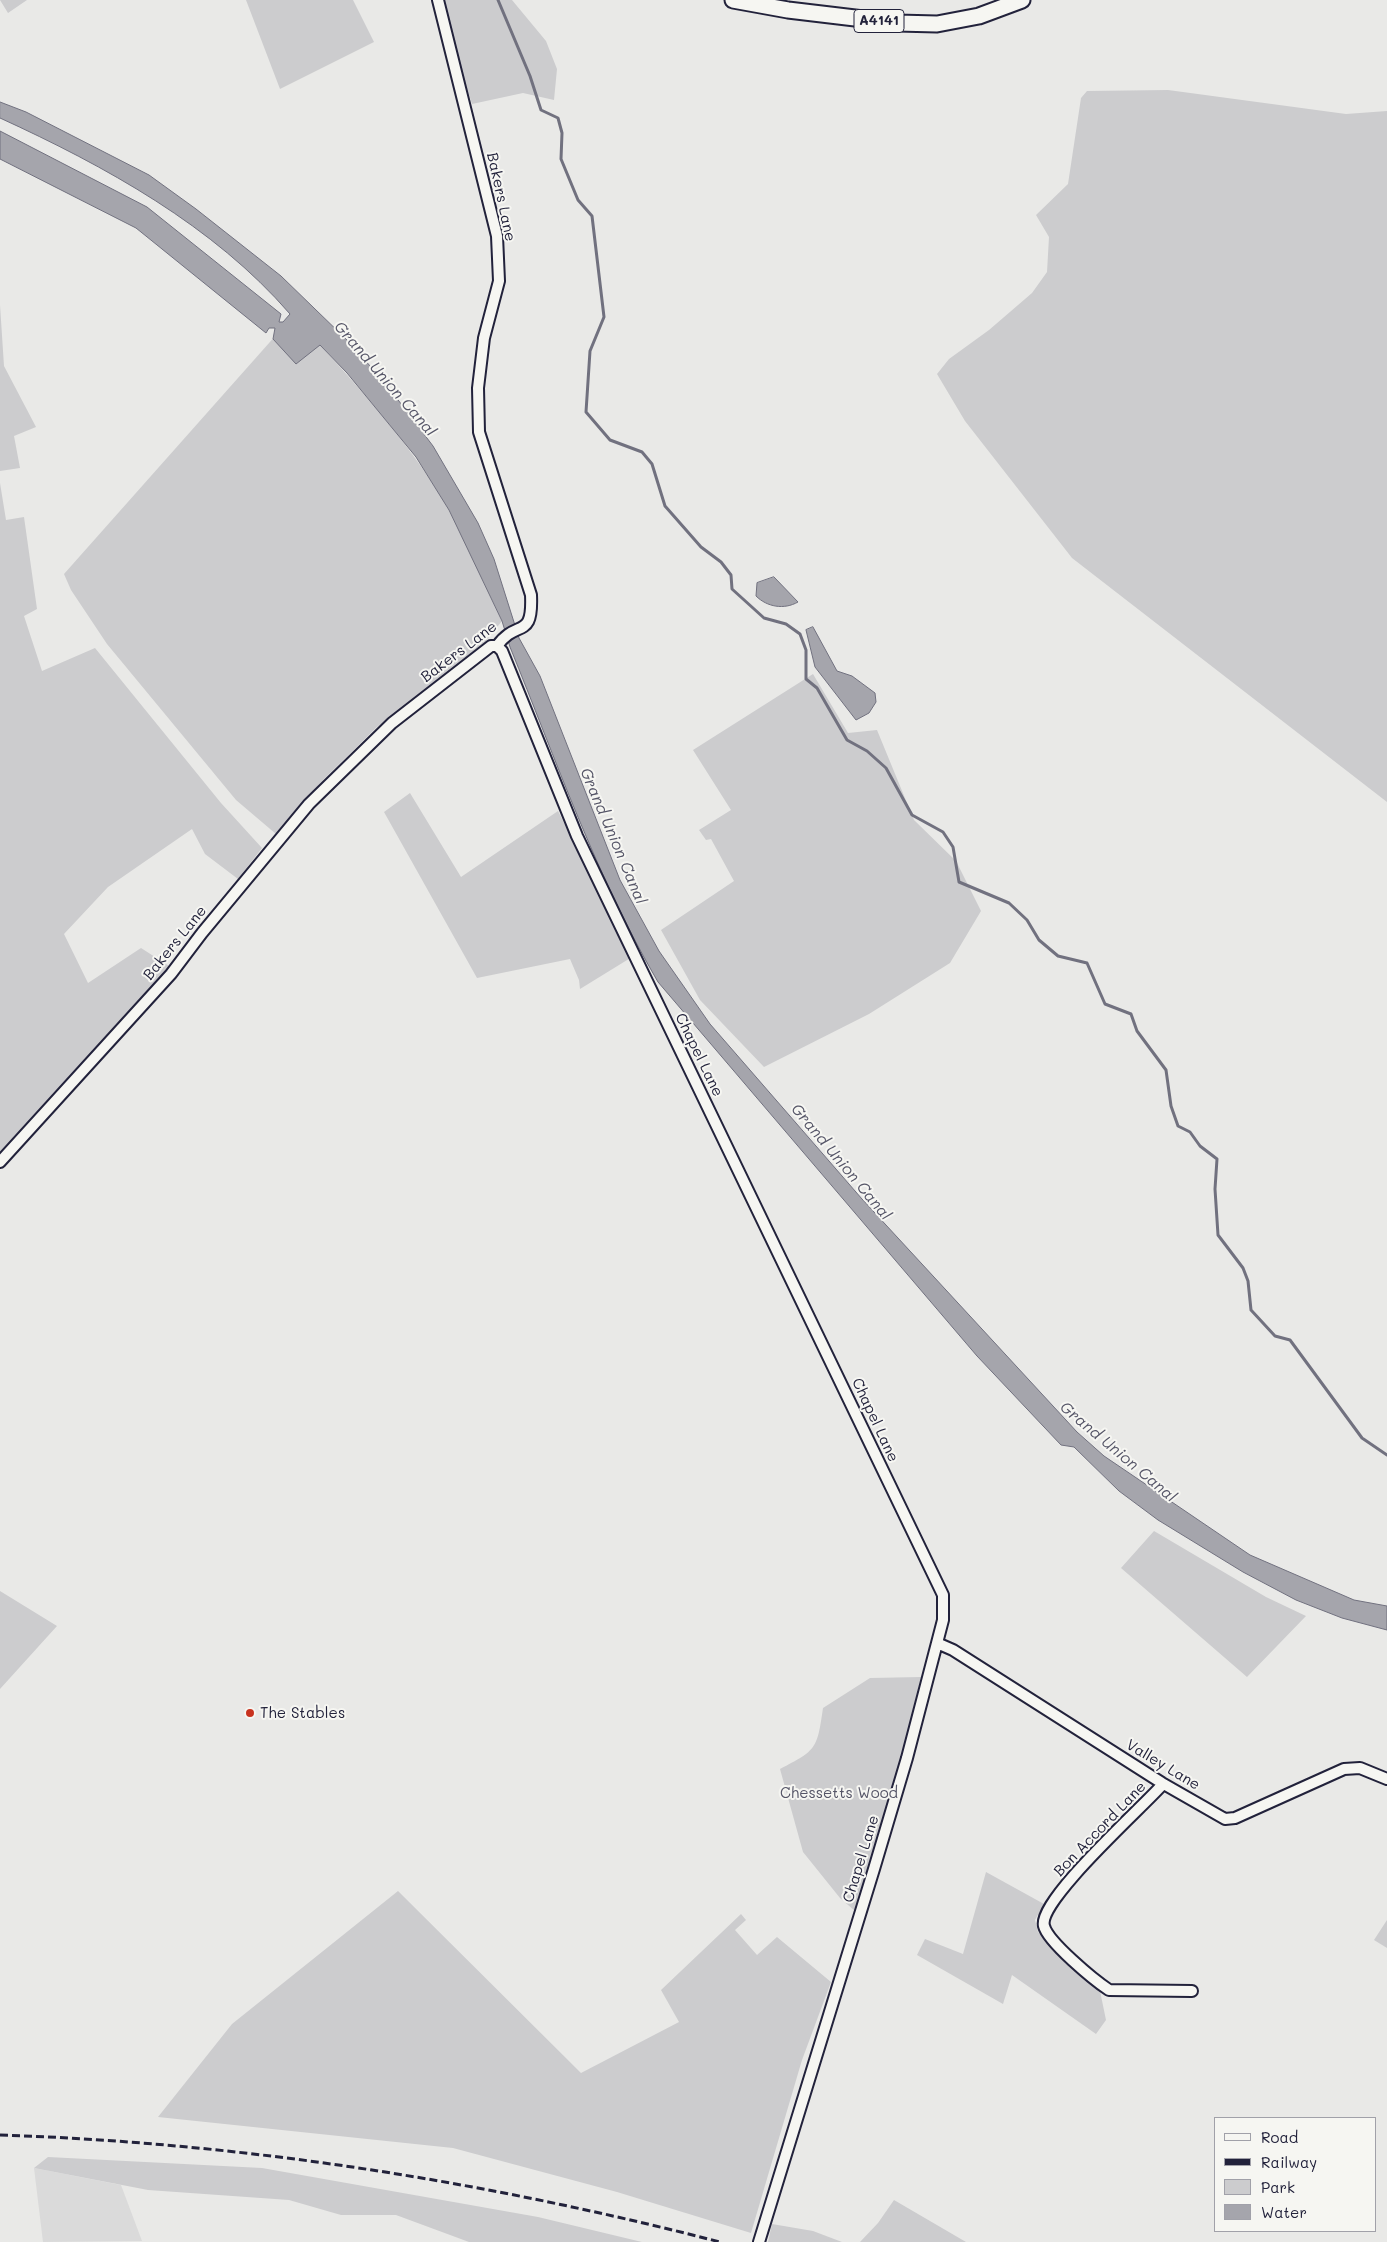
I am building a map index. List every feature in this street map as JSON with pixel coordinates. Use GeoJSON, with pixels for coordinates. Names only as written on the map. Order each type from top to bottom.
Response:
{"type":"FeatureCollection","features":[{"type":"Feature","properties":{"kind":"main road","name":"A4141"},"geometry":{"type":"LineString","coordinates":[[734,0],[788,10],[897,23],[937,24],[979,16],[1022,0]]}},
{"type":"Feature","properties":{"kind":"street","name":"Bakers Lane"},"geometry":{"type":"LineString","coordinates":[[0,1162],[171,974],[263,858],[326,787],[392,723],[491,646],[498,646],[505,635],[525,626],[531,620],[531,595],[479,432],[478,388],[484,338],[499,281],[497,236],[438,0]]}},
{"type":"Feature","properties":{"kind":"street","name":"Chapel Lane"},"geometry":{"type":"LineString","coordinates":[[498,646],[502,651],[577,836],[943,1595],[943,1620],[874,1869],[760,2239]]}},
{"type":"Feature","properties":{"kind":"street","name":"Valley Lane"},"geometry":{"type":"LineString","coordinates":[[937,1643],[953,1650],[1163,1784],[1225,1819],[1235,1818],[1344,1769],[1360,1768],[1387,1779]]}},
{"type":"Feature","properties":{"kind":"street","name":"Bon Accord Lane"},"geometry":{"type":"LineString","coordinates":[[1163,1784],[1086,1861],[1054,1901],[1046,1914],[1043,1924],[1049,1937],[1109,1990],[1192,1991]]}},
{"type":"Feature","properties":{"kind":"shaded area"},"geometry":{"type":"Polygon","coordinates":[[[34,2168],[121,2185],[142,2241],[43,2242],[34,2168]]]}},
{"type":"Feature","properties":{"kind":"green space"},"geometry":{"type":"Polygon","coordinates":[[[0,0],[27,0],[8,13],[0,0]]]}},
{"type":"Feature","properties":{"kind":"green space"},"geometry":{"type":"Polygon","coordinates":[[[246,0],[353,0],[374,42],[280,89],[246,0]]]}},
{"type":"Feature","properties":{"kind":"green space"},"geometry":{"type":"Polygon","coordinates":[[[445,0],[512,0],[546,41],[557,69],[554,100],[523,93],[472,104],[452,42],[445,0]]]}},
{"type":"Feature","properties":{"kind":"green space"},"geometry":{"type":"Polygon","coordinates":[[[1168,90],[1346,114],[1387,111],[1387,802],[1072,558],[965,421],[937,374],[949,359],[989,330],[1032,293],[1047,272],[1049,237],[1036,215],[1068,184],[1081,98],[1087,91],[1168,90]]]}},
{"type":"Feature","properties":{"kind":"green space"},"geometry":{"type":"Polygon","coordinates":[[[0,305],[4,366],[36,427],[14,436],[20,468],[0,471],[0,305]]]}},
{"type":"Feature","properties":{"kind":"green space"},"geometry":{"type":"Polygon","coordinates":[[[293,316],[376,408],[432,482],[463,535],[502,621],[482,646],[377,727],[324,779],[276,834],[236,800],[107,644],[71,590],[64,574],[293,316]]]}},
{"type":"Feature","properties":{"kind":"green space"},"geometry":{"type":"Polygon","coordinates":[[[0,483],[6,520],[24,517],[37,609],[24,616],[42,671],[95,648],[221,803],[262,848],[238,879],[205,854],[192,829],[108,887],[64,934],[88,983],[141,948],[169,966],[0,1154],[0,483]]]}},
{"type":"Feature","properties":{"kind":"green space"},"geometry":{"type":"Polygon","coordinates":[[[813,674],[848,733],[877,730],[914,820],[956,861],[981,911],[950,963],[869,1014],[764,1067],[700,1000],[661,930],[734,881],[711,839],[706,840],[699,830],[731,810],[693,750],[813,674]]]}},
{"type":"Feature","properties":{"kind":"green space"},"geometry":{"type":"Polygon","coordinates":[[[410,793],[461,877],[558,811],[632,957],[580,989],[579,980],[570,959],[477,978],[384,812],[410,793]]]}},
{"type":"Feature","properties":{"kind":"green space"},"geometry":{"type":"Polygon","coordinates":[[[1154,1531],[1266,1597],[1306,1616],[1247,1677],[1121,1568],[1154,1531]]]}},
{"type":"Feature","properties":{"kind":"green space"},"geometry":{"type":"Polygon","coordinates":[[[0,1591],[57,1626],[0,1689],[0,1591]]]}},
{"type":"Feature","properties":{"kind":"green space","name":"Chessetts Wood"},"geometry":{"type":"Polygon","coordinates":[[[921,1677],[897,1774],[855,1911],[840,1898],[803,1852],[780,1769],[801,1757],[813,1747],[817,1740],[823,1708],[870,1678],[921,1677]]]}},
{"type":"Feature","properties":{"kind":"green space"},"geometry":{"type":"Polygon","coordinates":[[[986,1872],[1044,1904],[1035,1920],[1038,1932],[1100,1991],[1106,2020],[1096,2034],[1012,1975],[1003,2004],[917,1955],[925,1939],[963,1954],[986,1872]]]}},
{"type":"Feature","properties":{"kind":"green space"},"geometry":{"type":"Polygon","coordinates":[[[398,1891],[581,2073],[679,2022],[661,1990],[741,1914],[746,1920],[735,1930],[757,1955],[777,1937],[831,1982],[802,2060],[751,2233],[617,2192],[453,2148],[158,2117],[232,2024],[398,1891]]]}},
{"type":"Feature","properties":{"kind":"green space"},"geometry":{"type":"Polygon","coordinates":[[[1387,1920],[1387,1948],[1374,1940],[1387,1920]]]}},
{"type":"Feature","properties":{"kind":"green space"},"geometry":{"type":"Polygon","coordinates":[[[48,2157],[262,2168],[538,2217],[642,2242],[469,2242],[396,2215],[341,2215],[289,2200],[148,2190],[34,2168],[48,2157]]]}},
{"type":"Feature","properties":{"kind":"green space"},"geometry":{"type":"Polygon","coordinates":[[[894,2200],[966,2242],[860,2242],[878,2223],[894,2200]]]}},
{"type":"Feature","properties":{"kind":"green space"},"geometry":{"type":"Polygon","coordinates":[[[772,2224],[813,2231],[842,2242],[768,2242],[772,2224]]]}},
{"type":"Feature","properties":{"kind":"water"},"geometry":{"type":"Polygon","coordinates":[[[0,102],[26,112],[149,175],[196,209],[281,276],[348,341],[386,384],[433,446],[478,523],[494,559],[519,638],[540,676],[620,880],[659,951],[710,1024],[862,1199],[1077,1432],[1104,1456],[1250,1555],[1354,1600],[1387,1606],[1387,1630],[1342,1618],[1296,1600],[1243,1572],[1158,1520],[1119,1491],[1074,1447],[1061,1445],[977,1356],[658,982],[615,901],[596,859],[510,647],[502,621],[449,510],[416,457],[347,373],[320,345],[296,364],[273,339],[275,328],[269,328],[266,333],[136,228],[0,159],[0,131],[147,207],[281,314],[279,322],[283,322],[290,314],[260,282],[193,226],[156,201],[79,156],[0,118],[0,102]]]}},
{"type":"Feature","properties":{"kind":"water"},"geometry":{"type":"Polygon","coordinates":[[[774,577],[798,602],[781,607],[765,603],[756,596],[757,583],[774,577]]]}},
{"type":"Feature","properties":{"kind":"water"},"geometry":{"type":"Polygon","coordinates":[[[813,627],[837,671],[852,676],[875,693],[876,702],[869,713],[856,720],[815,667],[806,630],[813,627]]]}},
{"type":"Feature","properties":{"kind":"waterway"},"geometry":{"type":"LineString","coordinates":[[498,0],[530,76],[541,110],[558,118],[562,133],[561,159],[578,200],[592,216],[604,317],[590,351],[586,412],[610,440],[642,452],[652,464],[665,506],[701,547],[721,562],[731,575],[732,589],[764,618],[786,624],[800,634],[806,650],[806,679],[817,688],[847,740],[867,751],[886,768],[912,815],[943,832],[953,847],[959,882],[1009,903],[1027,920],[1039,940],[1058,956],[1087,963],[1105,1004],[1131,1014],[1137,1031],[1166,1070],[1171,1106],[1178,1126],[1190,1132],[1200,1146],[1217,1159],[1215,1189],[1218,1235],[1243,1268],[1248,1281],[1251,1310],[1275,1336],[1290,1340],[1362,1438],[1387,1455]]}},
{"type":"Feature","properties":{"kind":"railway"},"geometry":{"type":"LineString","coordinates":[[0,2135],[91,2139],[182,2147],[273,2156],[363,2169],[453,2183],[542,2201],[720,2242]]}},
{"type":"Feature","properties":{"kind":"place","name":"The Stables"},"geometry":{"type":"Point","coordinates":[250,1713]}},
{"type":"Feature","properties":{"kind":"water label","name":"Grand Union Canal"},"geometry":{"type":"Point","coordinates":[385,379]}},
{"type":"Feature","properties":{"kind":"water label","name":"Grand Union Canal"},"geometry":{"type":"Point","coordinates":[613,836]}},
{"type":"Feature","properties":{"kind":"water label","name":"Grand Union Canal"},"geometry":{"type":"Point","coordinates":[841,1162]}},
{"type":"Feature","properties":{"kind":"water label","name":"Grand Union Canal"},"geometry":{"type":"Point","coordinates":[1118,1452]}}]}
